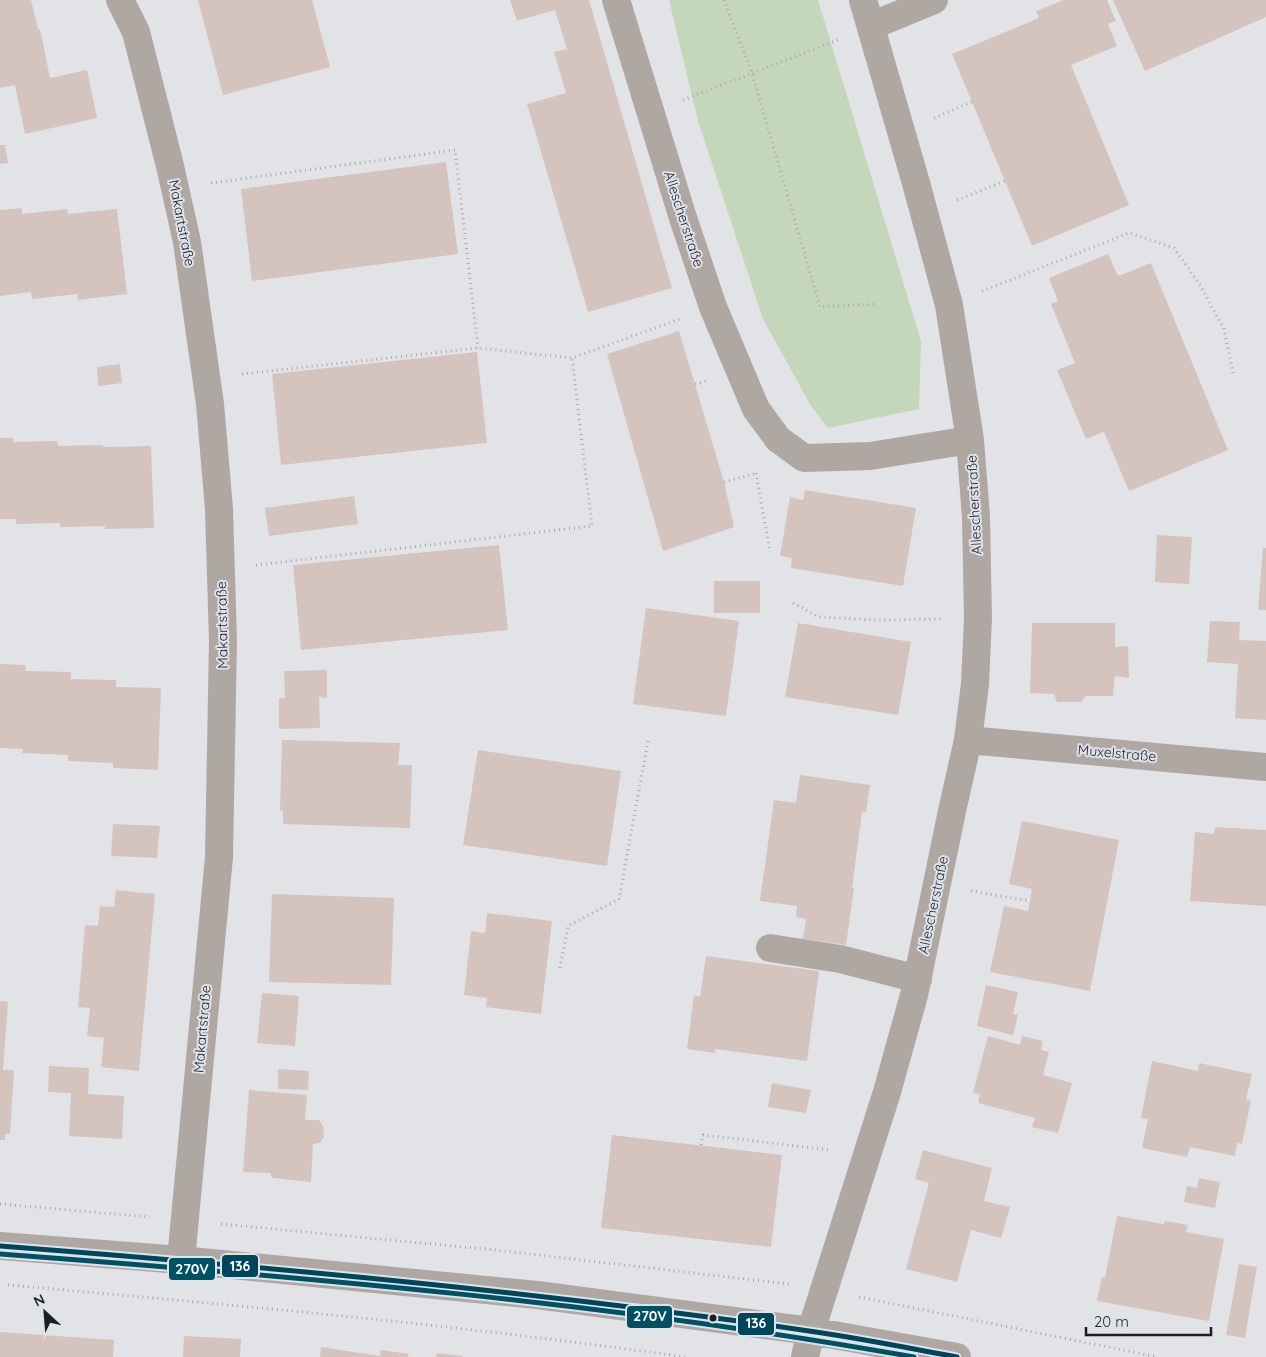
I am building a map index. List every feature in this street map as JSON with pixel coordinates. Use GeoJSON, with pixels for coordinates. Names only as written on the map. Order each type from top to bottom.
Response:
{"type":"FeatureCollection","features":[{"type":"Feature","properties":{"kind":"street","name":"Makartstraße"},"geometry":{"type":"LineString","coordinates":[[120,0],[136,32],[187,242],[206,378],[219,509],[223,641],[218,857],[181,1260]]}},
{"type":"Feature","properties":{"kind":"street","name":"Allescherstraße"},"geometry":{"type":"LineString","coordinates":[[616,0],[683,218],[714,307],[756,409],[778,440],[804,458],[870,456],[970,440]]}},
{"type":"Feature","properties":{"kind":"street","name":"Allescherstraße"},"geometry":{"type":"LineString","coordinates":[[808,1344],[887,1092],[918,978],[968,740],[975,684],[978,603],[976,517],[970,440],[948,305],[863,0]]}},
{"type":"Feature","properties":{"kind":"street"},"geometry":{"type":"LineString","coordinates":[[871,26],[934,0]]}},
{"type":"Feature","properties":{"kind":"street","name":"Muxelstraße"},"geometry":{"type":"LineString","coordinates":[[968,740],[1266,767]]}},
{"type":"Feature","properties":{"kind":"street"},"geometry":{"type":"LineString","coordinates":[[770,948],[840,959],[918,978]]}},
{"type":"Feature","properties":{"kind":"street"},"geometry":{"type":"LineString","coordinates":[[0,1246],[181,1260],[537,1295],[808,1344],[957,1357]]}},
{"type":"Feature","properties":{"kind":"path"},"geometry":{"type":"LineString","coordinates":[[724,0],[752,73],[820,307],[876,304]]}},
{"type":"Feature","properties":{"kind":"path"},"geometry":{"type":"LineString","coordinates":[[650,112],[693,97],[871,26]]}},
{"type":"Feature","properties":{"kind":"path"},"geometry":{"type":"LineString","coordinates":[[175,188],[455,150],[478,348]]}},
{"type":"Feature","properties":{"kind":"path"},"geometry":{"type":"LineString","coordinates":[[924,214],[1005,180]]}},
{"type":"Feature","properties":{"kind":"path"},"geometry":{"type":"LineString","coordinates":[[948,305],[1129,233],[1174,248],[1200,285],[1224,329],[1234,377]]}},
{"type":"Feature","properties":{"kind":"path"},"geometry":{"type":"LineString","coordinates":[[206,378],[478,348],[572,358],[714,307]]}},
{"type":"Feature","properties":{"kind":"path"},"geometry":{"type":"LineString","coordinates":[[221,569],[592,526],[572,358]]}},
{"type":"Feature","properties":{"kind":"path"},"geometry":{"type":"LineString","coordinates":[[756,473],[770,552]]}},
{"type":"Feature","properties":{"kind":"path"},"geometry":{"type":"LineString","coordinates":[[793,603],[819,617],[875,620],[933,620]]}},
{"type":"Feature","properties":{"kind":"path"},"geometry":{"type":"LineString","coordinates":[[560,968],[568,926],[619,899],[648,741]]}},
{"type":"Feature","properties":{"kind":"path"},"geometry":{"type":"LineString","coordinates":[[938,885],[1029,901]]}},
{"type":"Feature","properties":{"kind":"path"},"geometry":{"type":"LineString","coordinates":[[701,1146],[702,1134],[825,1150]]}},
{"type":"Feature","properties":{"kind":"path"},"geometry":{"type":"LineString","coordinates":[[0,1285],[177,1300],[573,1341],[685,1357]]}},
{"type":"Feature","properties":{"kind":"green space"},"geometry":{"type":"Polygon","coordinates":[[[669,0],[818,0],[921,341],[919,409],[828,428],[811,406],[763,319],[698,121],[669,0]]]}},
{"type":"Feature","properties":{"kind":"building"},"geometry":{"type":"Polygon","coordinates":[[[0,0],[31,0],[38,29],[40,29],[50,78],[87,70],[97,118],[25,134],[15,85],[0,88],[0,0]]]}},
{"type":"Feature","properties":{"kind":"building"},"geometry":{"type":"Polygon","coordinates":[[[198,0],[312,0],[330,67],[223,95],[198,0]]]}},
{"type":"Feature","properties":{"kind":"building"},"geometry":{"type":"Polygon","coordinates":[[[510,0],[589,0],[672,288],[588,312],[527,104],[566,93],[554,52],[567,49],[555,10],[517,21],[510,0]]]}},
{"type":"Feature","properties":{"kind":"building"},"geometry":{"type":"Polygon","coordinates":[[[1064,0],[1107,0],[1116,21],[1108,24],[1117,46],[1071,65],[1129,205],[1032,246],[952,54],[1039,18],[1036,11],[1064,0]]]}},
{"type":"Feature","properties":{"kind":"building"},"geometry":{"type":"Polygon","coordinates":[[[1113,0],[1266,0],[1266,17],[1145,71],[1113,0]]]}},
{"type":"Feature","properties":{"kind":"building"},"geometry":{"type":"Polygon","coordinates":[[[0,145],[5,145],[8,163],[0,164],[0,145]]]}},
{"type":"Feature","properties":{"kind":"building"},"geometry":{"type":"Polygon","coordinates":[[[446,162],[458,254],[252,281],[241,189],[446,162]]]}},
{"type":"Feature","properties":{"kind":"building"},"geometry":{"type":"Polygon","coordinates":[[[22,208],[22,214],[67,209],[68,214],[117,209],[127,294],[78,300],[77,294],[32,299],[31,292],[0,296],[0,210],[22,208]]]}},
{"type":"Feature","properties":{"kind":"building"},"geometry":{"type":"Polygon","coordinates":[[[1108,254],[1118,276],[1151,263],[1228,450],[1129,491],[1104,432],[1086,439],[1057,370],[1075,363],[1051,304],[1058,301],[1049,278],[1108,254]]]}},
{"type":"Feature","properties":{"kind":"building"},"geometry":{"type":"Polygon","coordinates":[[[679,331],[724,482],[734,527],[663,551],[607,354],[679,331]]]}},
{"type":"Feature","properties":{"kind":"building"},"geometry":{"type":"Polygon","coordinates":[[[477,352],[487,443],[281,465],[272,374],[477,352]]]}},
{"type":"Feature","properties":{"kind":"building"},"geometry":{"type":"Polygon","coordinates":[[[120,364],[122,383],[98,386],[97,367],[120,364]]]}},
{"type":"Feature","properties":{"kind":"building"},"geometry":{"type":"Polygon","coordinates":[[[0,438],[13,438],[13,442],[57,441],[58,446],[151,446],[154,528],[105,529],[105,526],[60,527],[60,523],[16,524],[16,519],[0,519],[0,438]]]}},
{"type":"Feature","properties":{"kind":"building"},"geometry":{"type":"Polygon","coordinates":[[[805,490],[916,508],[903,586],[791,568],[792,558],[780,556],[790,497],[803,500],[805,490]]]}},
{"type":"Feature","properties":{"kind":"building"},"geometry":{"type":"Polygon","coordinates":[[[354,496],[358,524],[269,536],[265,508],[354,496]]]}},
{"type":"Feature","properties":{"kind":"building"},"geometry":{"type":"Polygon","coordinates":[[[1157,535],[1192,537],[1189,584],[1155,582],[1157,535]]]}},
{"type":"Feature","properties":{"kind":"building"},"geometry":{"type":"Polygon","coordinates":[[[499,545],[508,630],[301,650],[293,565],[499,545]]]}},
{"type":"Feature","properties":{"kind":"building"},"geometry":{"type":"Polygon","coordinates":[[[1263,548],[1266,548],[1266,610],[1258,610],[1263,548]]]}},
{"type":"Feature","properties":{"kind":"building"},"geometry":{"type":"Polygon","coordinates":[[[714,581],[760,581],[760,613],[714,613],[714,581]]]}},
{"type":"Feature","properties":{"kind":"building"},"geometry":{"type":"Polygon","coordinates":[[[646,608],[739,621],[726,716],[633,704],[646,608]]]}},
{"type":"Feature","properties":{"kind":"building"},"geometry":{"type":"Polygon","coordinates":[[[1210,621],[1240,622],[1239,640],[1266,641],[1266,720],[1235,718],[1238,664],[1207,662],[1210,621]]]}},
{"type":"Feature","properties":{"kind":"building"},"geometry":{"type":"Polygon","coordinates":[[[798,623],[911,642],[898,715],[785,697],[798,623]]]}},
{"type":"Feature","properties":{"kind":"building"},"geometry":{"type":"Polygon","coordinates":[[[1032,623],[1115,623],[1115,647],[1128,646],[1129,678],[1115,676],[1113,696],[1086,696],[1081,702],[1057,702],[1054,694],[1030,693],[1032,623]]]}},
{"type":"Feature","properties":{"kind":"building"},"geometry":{"type":"Polygon","coordinates":[[[0,664],[25,665],[26,671],[71,672],[71,679],[116,680],[116,687],[161,688],[158,770],[113,768],[113,763],[68,761],[68,755],[22,753],[23,749],[0,748],[0,664]]]}},
{"type":"Feature","properties":{"kind":"building"},"geometry":{"type":"Polygon","coordinates":[[[327,670],[327,698],[319,697],[320,728],[279,729],[279,698],[285,698],[284,671],[327,670]]]}},
{"type":"Feature","properties":{"kind":"building"},"geometry":{"type":"Polygon","coordinates":[[[282,740],[400,743],[398,765],[412,765],[410,828],[283,824],[283,811],[280,810],[282,740]]]}},
{"type":"Feature","properties":{"kind":"building"},"geometry":{"type":"Polygon","coordinates":[[[478,750],[621,771],[607,866],[463,845],[478,750]]]}},
{"type":"Feature","properties":{"kind":"building"},"geometry":{"type":"Polygon","coordinates":[[[800,775],[870,785],[866,812],[862,812],[846,945],[803,939],[806,919],[796,917],[797,906],[760,901],[774,800],[796,803],[800,775]]]}},
{"type":"Feature","properties":{"kind":"building"},"geometry":{"type":"Polygon","coordinates":[[[1022,821],[1119,840],[1090,991],[990,972],[1004,906],[1028,911],[1032,889],[1009,884],[1022,821]]]}},
{"type":"Feature","properties":{"kind":"building"},"geometry":{"type":"Polygon","coordinates":[[[113,824],[160,826],[157,858],[111,856],[113,824]]]}},
{"type":"Feature","properties":{"kind":"building"},"geometry":{"type":"Polygon","coordinates":[[[1215,827],[1266,830],[1266,906],[1190,901],[1195,832],[1214,834],[1215,827]]]}},
{"type":"Feature","properties":{"kind":"building"},"geometry":{"type":"Polygon","coordinates":[[[116,890],[155,894],[139,1071],[101,1067],[104,1038],[87,1036],[90,1008],[78,1007],[85,925],[98,926],[100,906],[114,907],[116,890]]]}},
{"type":"Feature","properties":{"kind":"building"},"geometry":{"type":"Polygon","coordinates":[[[272,894],[394,898],[391,985],[269,982],[272,894]]]}},
{"type":"Feature","properties":{"kind":"building"},"geometry":{"type":"Polygon","coordinates":[[[487,913],[552,921],[541,1014],[486,1007],[487,998],[464,995],[471,931],[485,933],[487,913]]]}},
{"type":"Feature","properties":{"kind":"building"},"geometry":{"type":"Polygon","coordinates":[[[706,956],[819,971],[807,1061],[715,1049],[715,1053],[687,1049],[694,995],[700,997],[706,956]]]}},
{"type":"Feature","properties":{"kind":"building"},"geometry":{"type":"Polygon","coordinates":[[[986,985],[1018,992],[1013,1014],[1018,1015],[1013,1035],[977,1026],[986,985]]]}},
{"type":"Feature","properties":{"kind":"building"},"geometry":{"type":"Polygon","coordinates":[[[262,993],[299,996],[295,1046],[257,1043],[262,993]]]}},
{"type":"Feature","properties":{"kind":"building"},"geometry":{"type":"Polygon","coordinates":[[[0,1001],[8,1002],[3,1070],[14,1070],[10,1134],[5,1134],[5,1140],[0,1140],[0,1001]]]}},
{"type":"Feature","properties":{"kind":"building"},"geometry":{"type":"Polygon","coordinates":[[[988,1036],[1020,1045],[1022,1036],[1043,1041],[1041,1050],[1049,1052],[1043,1075],[1072,1083],[1058,1133],[1032,1127],[1035,1118],[978,1103],[980,1094],[973,1093],[988,1036]]]}},
{"type":"Feature","properties":{"kind":"building"},"geometry":{"type":"Polygon","coordinates":[[[1152,1061],[1198,1071],[1199,1063],[1252,1074],[1246,1100],[1251,1101],[1242,1144],[1237,1143],[1235,1156],[1190,1147],[1187,1157],[1142,1148],[1148,1119],[1141,1118],[1152,1061]]]}},
{"type":"Feature","properties":{"kind":"building"},"geometry":{"type":"Polygon","coordinates":[[[49,1066],[89,1068],[88,1094],[124,1096],[122,1139],[69,1136],[71,1093],[48,1092],[49,1066]]]}},
{"type":"Feature","properties":{"kind":"building"},"geometry":{"type":"Polygon","coordinates":[[[278,1069],[309,1071],[308,1090],[278,1089],[278,1069]]]}},
{"type":"Feature","properties":{"kind":"building"},"geometry":{"type":"Polygon","coordinates":[[[772,1083],[811,1090],[806,1113],[768,1107],[772,1083]]]}},
{"type":"Feature","properties":{"kind":"building"},"geometry":{"type":"Polygon","coordinates":[[[249,1090],[307,1095],[305,1120],[319,1120],[323,1126],[324,1136],[320,1143],[313,1144],[311,1182],[272,1178],[270,1173],[243,1172],[249,1090]]]}},
{"type":"Feature","properties":{"kind":"building"},"geometry":{"type":"Polygon","coordinates":[[[612,1135],[782,1155],[771,1247],[601,1228],[612,1135]]]}},
{"type":"Feature","properties":{"kind":"building"},"geometry":{"type":"Polygon","coordinates":[[[923,1150],[992,1168],[984,1201],[1010,1207],[1001,1238],[971,1230],[957,1282],[906,1269],[929,1183],[915,1179],[923,1150]]]}},
{"type":"Feature","properties":{"kind":"building"},"geometry":{"type":"Polygon","coordinates":[[[1199,1178],[1220,1182],[1215,1208],[1184,1202],[1187,1186],[1197,1188],[1199,1178]]]}},
{"type":"Feature","properties":{"kind":"building"},"geometry":{"type":"Polygon","coordinates":[[[1117,1216],[1164,1224],[1165,1221],[1188,1225],[1186,1232],[1224,1239],[1209,1321],[1097,1301],[1102,1277],[1105,1278],[1117,1216]]]}},
{"type":"Feature","properties":{"kind":"building"},"geometry":{"type":"Polygon","coordinates":[[[1239,1264],[1257,1267],[1245,1338],[1226,1335],[1239,1264]]]}},
{"type":"Feature","properties":{"kind":"building"},"geometry":{"type":"Polygon","coordinates":[[[0,1332],[114,1340],[113,1357],[0,1357],[0,1332]]]}},
{"type":"Feature","properties":{"kind":"building"},"geometry":{"type":"Polygon","coordinates":[[[184,1336],[241,1339],[240,1357],[183,1357],[184,1336]]]}},
{"type":"Feature","properties":{"kind":"building"},"geometry":{"type":"Polygon","coordinates":[[[321,1347],[380,1356],[381,1350],[409,1354],[408,1357],[320,1357],[321,1347]]]}},
{"type":"Feature","properties":{"kind":"building"},"geometry":{"type":"Polygon","coordinates":[[[437,1353],[462,1356],[462,1357],[436,1357],[437,1353]]]}},
{"type":"Feature","properties":{"kind":"transit line","name":"136"},"geometry":{"type":"LineString","coordinates":[[0,1246],[304,1272],[608,1304],[828,1334],[957,1357]]}},
{"type":"Feature","properties":{"kind":"transit line","name":"270V"},"geometry":{"type":"LineString","coordinates":[[0,1254],[344,1282],[459,1294],[687,1321],[914,1357]]}}]}
